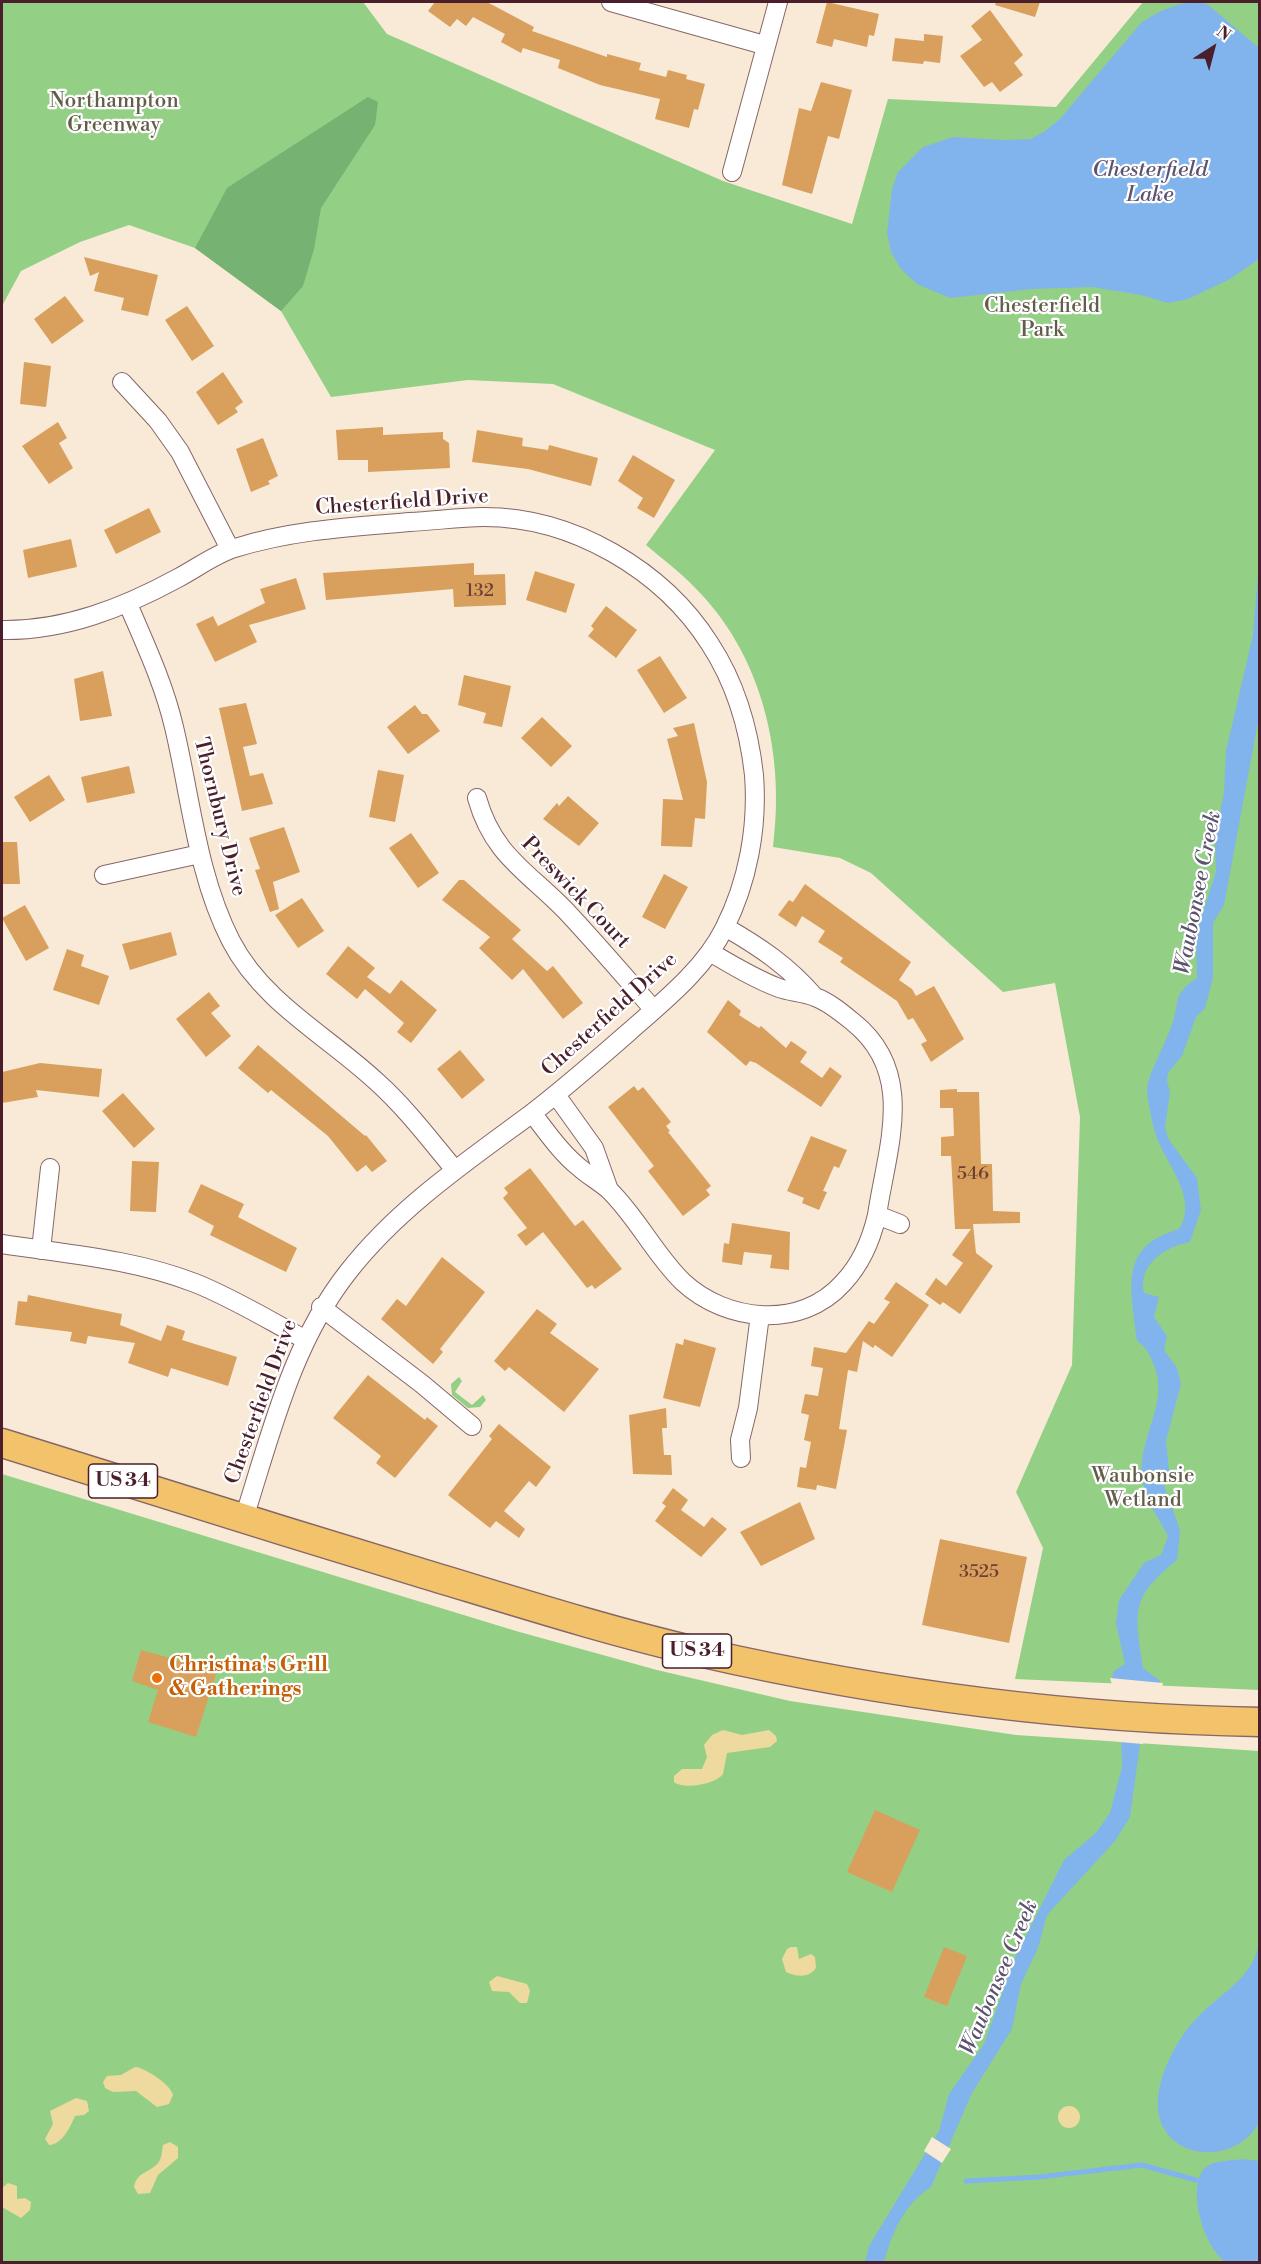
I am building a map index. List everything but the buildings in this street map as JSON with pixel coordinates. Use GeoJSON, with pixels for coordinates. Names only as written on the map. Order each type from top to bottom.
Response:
{"type":"FeatureCollection","features":[{"type":"Feature","properties":{"kind":"main road","name":"US 34"},"geometry":{"type":"LineString","coordinates":[[2,1443],[544,1610],[698,1652],[853,1683],[1080,1713],[1182,1720],[1260,1722]]}},
{"type":"Feature","properties":{"kind":"street"},"geometry":{"type":"LineString","coordinates":[[610,2],[764,45]]}},
{"type":"Feature","properties":{"kind":"street"},"geometry":{"type":"LineString","coordinates":[[732,172],[764,45],[778,2]]}},
{"type":"Feature","properties":{"kind":"street"},"geometry":{"type":"LineString","coordinates":[[122,382],[158,421],[180,452],[230,549]]}},
{"type":"Feature","properties":{"kind":"street","name":"Chesterfield Drive"},"geometry":{"type":"LineString","coordinates":[[2,630],[23,630],[85,618],[128,604],[230,549],[284,535],[340,527],[485,517],[524,521],[565,532],[609,551],[651,577],[687,614],[711,645],[727,673],[747,728],[756,797],[750,857],[725,927],[710,952],[654,1010],[556,1095],[455,1170],[390,1224],[351,1267],[321,1307],[306,1340],[280,1405],[244,1518]]}},
{"type":"Feature","properties":{"kind":"street","name":"Thornbury Drive"},"geometry":{"type":"LineString","coordinates":[[128,604],[161,684],[174,725],[200,854],[231,942],[254,974],[292,1014],[377,1082],[455,1170]]}},
{"type":"Feature","properties":{"kind":"street","name":"Preswick Court"},"geometry":{"type":"LineString","coordinates":[[477,798],[484,824],[504,852],[566,911],[654,1010]]}},
{"type":"Feature","properties":{"kind":"street"},"geometry":{"type":"LineString","coordinates":[[104,875],[200,854]]}},
{"type":"Feature","properties":{"kind":"street"},"geometry":{"type":"LineString","coordinates":[[725,927],[760,947],[791,970],[814,996]]}},
{"type":"Feature","properties":{"kind":"street"},"geometry":{"type":"LineString","coordinates":[[532,1113],[572,1160],[609,1190],[677,1275],[691,1288],[724,1308],[760,1315],[784,1313],[809,1306],[836,1290],[865,1253],[878,1215],[893,1118],[892,1087],[886,1065],[868,1035],[839,1011],[814,996],[767,983],[710,952]]}},
{"type":"Feature","properties":{"kind":"street"},"geometry":{"type":"LineString","coordinates":[[556,1095],[594,1148],[609,1190]]}},
{"type":"Feature","properties":{"kind":"street"},"geometry":{"type":"LineString","coordinates":[[41,1250],[50,1168]]}},
{"type":"Feature","properties":{"kind":"street"},"geometry":{"type":"LineString","coordinates":[[878,1215],[900,1224]]}},
{"type":"Feature","properties":{"kind":"street"},"geometry":{"type":"LineString","coordinates":[[2,1244],[100,1258],[157,1271],[197,1284],[306,1340]]}},
{"type":"Feature","properties":{"kind":"street"},"geometry":{"type":"LineString","coordinates":[[321,1307],[422,1384],[472,1426]]}},
{"type":"Feature","properties":{"kind":"street"},"geometry":{"type":"LineString","coordinates":[[741,1458],[740,1440],[747,1408],[760,1315]]}},
{"type":"Feature","properties":{"kind":"green space","name":"Chesterfield Park"},"geometry":{"type":"Polygon","coordinates":[[[2,2],[363,2],[387,34],[723,181],[852,224],[888,99],[1056,107],[1143,2],[1259,2],[1259,1690],[1015,1679],[1043,1548],[1016,1492],[1072,1365],[1080,1117],[1055,983],[1003,992],[871,873],[840,858],[773,847],[776,779],[765,712],[755,680],[741,649],[723,620],[695,587],[646,545],[715,450],[553,384],[468,380],[331,397],[281,311],[195,248],[129,225],[80,242],[21,271],[2,306],[2,2]]]}},
{"type":"Feature","properties":{"kind":"green space"},"geometry":{"type":"Polygon","coordinates":[[[368,97],[378,102],[375,125],[321,208],[314,249],[303,286],[281,311],[195,248],[227,188],[368,97]]]}},
{"type":"Feature","properties":{"kind":"green space"},"geometry":{"type":"Polygon","coordinates":[[[459,1377],[462,1381],[455,1392],[472,1405],[483,1395],[486,1400],[480,1407],[468,1408],[452,1395],[451,1384],[459,1377]]]}},
{"type":"Feature","properties":{"kind":"green space"},"geometry":{"type":"Polygon","coordinates":[[[2,1474],[516,1631],[657,1670],[790,1701],[1016,1735],[1259,1751],[1259,2262],[2,2262],[2,1474]]]}},
{"type":"Feature","properties":{"kind":"sand"},"geometry":{"type":"Polygon","coordinates":[[[723,1730],[742,1735],[769,1730],[776,1736],[777,1741],[770,1747],[727,1753],[723,1774],[714,1781],[692,1786],[674,1782],[674,1776],[682,1769],[702,1769],[707,1757],[704,1745],[712,1735],[723,1730]]]}},
{"type":"Feature","properties":{"kind":"sand"},"geometry":{"type":"Polygon","coordinates":[[[797,1947],[799,1959],[811,1954],[815,1957],[816,1968],[810,1974],[802,1976],[786,1972],[782,1959],[787,1949],[797,1947]]]}},
{"type":"Feature","properties":{"kind":"sand"},"geometry":{"type":"Polygon","coordinates":[[[497,1976],[527,1984],[530,1991],[527,2003],[520,2003],[509,1992],[492,1991],[489,1982],[497,1976]]]}},
{"type":"Feature","properties":{"kind":"sand"},"geometry":{"type":"Polygon","coordinates":[[[135,2067],[151,2074],[168,2087],[173,2095],[169,2104],[157,2107],[136,2091],[113,2092],[105,2088],[103,2082],[107,2076],[121,2075],[135,2067]]]}},
{"type":"Feature","properties":{"kind":"sand"},"geometry":{"type":"Polygon","coordinates":[[[76,2098],[87,2101],[89,2111],[84,2115],[75,2116],[62,2138],[49,2145],[45,2139],[53,2124],[50,2111],[76,2098]]]}},
{"type":"Feature","properties":{"kind":"sand"},"geometry":{"type":"Polygon","coordinates":[[[1069,2106],[1077,2109],[1080,2117],[1077,2125],[1069,2128],[1061,2125],[1058,2117],[1061,2109],[1069,2106]]]}},
{"type":"Feature","properties":{"kind":"sand"},"geometry":{"type":"Polygon","coordinates":[[[170,2142],[178,2147],[178,2158],[158,2175],[150,2193],[138,2194],[134,2187],[138,2177],[157,2164],[161,2158],[163,2145],[170,2142]]]}},
{"type":"Feature","properties":{"kind":"sand"},"geometry":{"type":"Polygon","coordinates":[[[8,2183],[17,2186],[17,2199],[25,2198],[31,2202],[30,2210],[21,2218],[2,2207],[2,2188],[8,2183]]]}},
{"type":"Feature","properties":{"kind":"water","name":"Chesterfield Lake"},"geometry":{"type":"Polygon","coordinates":[[[1197,2],[1207,4],[1259,48],[1259,259],[1230,279],[1188,299],[1168,303],[1141,295],[1092,287],[1032,289],[950,298],[917,284],[901,269],[891,252],[887,233],[892,189],[898,172],[923,147],[953,137],[1031,139],[1060,119],[1141,23],[1168,8],[1197,2]]]}},
{"type":"Feature","properties":{"kind":"water"},"geometry":{"type":"Polygon","coordinates":[[[1259,563],[1259,717],[1224,905],[1213,923],[1213,978],[1205,1008],[1196,1017],[1182,1056],[1168,1073],[1167,1081],[1170,1092],[1165,1128],[1169,1140],[1197,1178],[1201,1210],[1190,1242],[1172,1248],[1155,1258],[1145,1274],[1143,1283],[1144,1293],[1159,1297],[1154,1317],[1167,1336],[1164,1350],[1177,1368],[1181,1384],[1166,1441],[1169,1470],[1164,1486],[1180,1530],[1177,1560],[1150,1585],[1139,1607],[1138,1633],[1143,1668],[1160,1681],[1157,1697],[1143,1722],[1130,1817],[1115,1841],[1047,1915],[1038,1948],[1021,1984],[1012,2029],[972,2093],[931,2187],[913,2202],[900,2220],[884,2262],[865,2262],[869,2246],[939,2131],[949,2094],[984,2044],[1014,1960],[1064,1860],[1096,1833],[1110,1813],[1122,1767],[1120,1702],[1112,1678],[1114,1671],[1125,1664],[1116,1623],[1119,1600],[1144,1563],[1161,1555],[1168,1536],[1148,1500],[1143,1484],[1142,1461],[1156,1405],[1158,1377],[1149,1353],[1137,1341],[1131,1288],[1132,1273],[1145,1247],[1159,1237],[1179,1229],[1185,1208],[1181,1186],[1155,1133],[1147,1092],[1153,1069],[1174,1019],[1180,995],[1197,978],[1196,933],[1216,872],[1215,837],[1224,793],[1226,751],[1253,635],[1259,563]]]}},
{"type":"Feature","properties":{"kind":"water"},"geometry":{"type":"Polygon","coordinates":[[[1259,1943],[1259,2123],[1246,2139],[1229,2148],[1211,2152],[1193,2150],[1177,2143],[1165,2130],[1158,2113],[1161,2080],[1173,2051],[1184,2033],[1206,2009],[1243,1976],[1256,1956],[1259,1943]]]}},
{"type":"Feature","properties":{"kind":"water"},"geometry":{"type":"Polygon","coordinates":[[[1242,2159],[1259,2161],[1260,2262],[1225,2261],[1217,2254],[1204,2230],[1197,2201],[1197,2187],[1206,2167],[1218,2162],[1242,2159]]]}},
{"type":"Feature","properties":{"kind":"pier"},"geometry":{"type":"Polygon","coordinates":[[[1110,1678],[1163,1683],[1160,1698],[1146,1723],[1143,1744],[1119,1742],[1117,1703],[1110,1678]]]}},
{"type":"Feature","properties":{"kind":"pier"},"geometry":{"type":"Polygon","coordinates":[[[932,2137],[951,2149],[942,2163],[924,2151],[932,2137]]]}},
{"type":"Feature","properties":{"kind":"waterway"},"geometry":{"type":"LineString","coordinates":[[966,2181],[1039,2177],[1142,2165],[1196,2180]]}},
{"type":"Feature","properties":{"kind":"place","name":"Christina's Grill & Gatherings"},"geometry":{"type":"Point","coordinates":[157,1678]}},
{"type":"Feature","properties":{"kind":"park label","name":"Northampton Greenway"},"geometry":{"type":"Point","coordinates":[114,114]}},
{"type":"Feature","properties":{"kind":"park label","name":"Waubonsie Wetland"},"geometry":{"type":"Point","coordinates":[1143,1489]}},
{"type":"Feature","properties":{"kind":"water label","name":"Waubonsee Creek"},"geometry":{"type":"Point","coordinates":[1199,893]}},
{"type":"Feature","properties":{"kind":"water label","name":"Waubonsee Creek"},"geometry":{"type":"Point","coordinates":[1000,1978]}}]}
